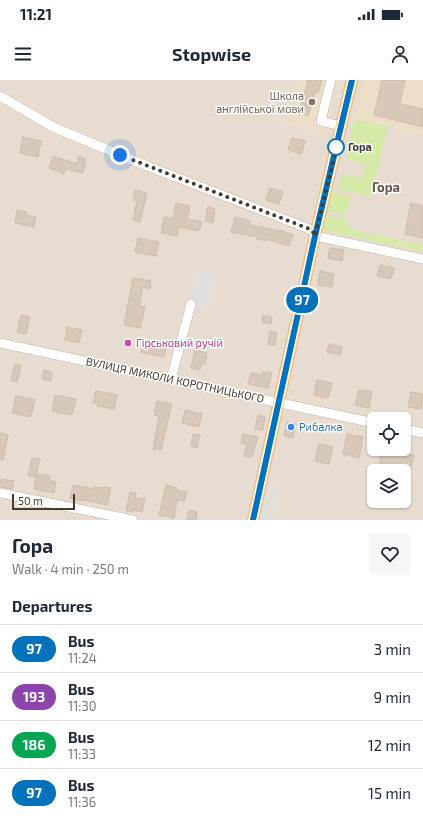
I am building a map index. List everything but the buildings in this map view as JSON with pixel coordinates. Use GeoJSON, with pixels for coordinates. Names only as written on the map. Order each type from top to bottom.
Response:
{"type":"FeatureCollection","features":[{"type":"Feature","properties":{"kind":"main road"},"geometry":{"type":"LineString","coordinates":[[253,520],[280,403],[315,236],[352,80]]}},
{"type":"Feature","properties":{"kind":"street"},"geometry":{"type":"LineString","coordinates":[[331,80],[321,121],[341,126]]}},
{"type":"Feature","properties":{"kind":"street"},"geometry":{"type":"LineString","coordinates":[[0,96],[53,127],[147,166],[312,230],[315,236],[423,259]]}},
{"type":"Feature","properties":{"kind":"street"},"geometry":{"type":"LineString","coordinates":[[171,380],[191,304]]}},
{"type":"Feature","properties":{"kind":"street","name":"ВУЛИЦЯ МИКОЛИ КОРОТНИЦЬКОГО"},"geometry":{"type":"LineString","coordinates":[[0,343],[367,422]]}},
{"type":"Feature","properties":{"kind":"street"},"geometry":{"type":"LineString","coordinates":[[411,430],[423,433]]}},
{"type":"Feature","properties":{"kind":"street"},"geometry":{"type":"LineString","coordinates":[[0,493],[133,520]]}},
{"type":"Feature","properties":{"kind":"shaded area"},"geometry":{"type":"Polygon","coordinates":[[[0,80],[423,80],[423,520],[0,520],[0,80]]]}},
{"type":"Feature","properties":{"kind":"shaded area","name":"Школа англійської мови"},"geometry":{"type":"Polygon","coordinates":[[[297,80],[339,80],[326,133],[285,124],[297,80]]]}},
{"type":"Feature","properties":{"kind":"shaded area"},"geometry":{"type":"Polygon","coordinates":[[[363,80],[423,80],[423,134],[354,119],[363,80]]]}},
{"type":"Feature","properties":{"kind":"shaded area"},"geometry":{"type":"Polygon","coordinates":[[[197,269],[216,274],[208,310],[189,306],[197,269]]]}},
{"type":"Feature","properties":{"kind":"shaded area"},"geometry":{"type":"Polygon","coordinates":[[[268,481],[281,484],[272,520],[259,520],[268,481]]]}},
{"type":"Feature","properties":{"kind":"green space"},"geometry":{"type":"Polygon","coordinates":[[[354,119],[388,126],[371,196],[338,189],[342,174],[363,178],[366,164],[346,159],[354,119]]]}},
{"type":"Feature","properties":{"kind":"green space"},"geometry":{"type":"Polygon","coordinates":[[[332,192],[351,196],[346,215],[328,211],[332,192]]]}},
{"type":"Feature","properties":{"kind":"green space"},"geometry":{"type":"Polygon","coordinates":[[[327,215],[346,219],[351,227],[366,232],[365,239],[323,230],[327,215]]]}},
{"type":"Feature","properties":{"kind":"green space"},"geometry":{"type":"Polygon","coordinates":[[[369,233],[403,240],[401,247],[368,240],[369,233]]]}},
{"type":"Feature","properties":{"kind":"green space"},"geometry":{"type":"Polygon","coordinates":[[[406,241],[422,244],[421,251],[405,248],[406,241]]]}},
{"type":"Feature","properties":{"kind":"bus line","name":"97"},"geometry":{"type":"LineString","coordinates":[[253,520],[315,236],[352,80]]}},
{"type":"Feature","properties":{"kind":"place","name":"Школа англійської мови"},"geometry":{"type":"Point","coordinates":[312,102]}},
{"type":"Feature","properties":{"kind":"place","name":"Гора"},"geometry":{"type":"Point","coordinates":[336,147]}},
{"type":"Feature","properties":{"kind":"place","name":"Гірськовий ручій"},"geometry":{"type":"Point","coordinates":[128,343]}},
{"type":"Feature","properties":{"kind":"place","name":"Рибалка"},"geometry":{"type":"Point","coordinates":[291,427]}},
{"type":"Feature","properties":{"kind":"district","name":"Гора"},"geometry":{"type":"Point","coordinates":[386,187]}},
{"type":"Feature","properties":{"kind":"route"},"geometry":{"type":"LineString","coordinates":[[120,155],[312,230],[315,236],[338,142],[336,147]]}}]}
